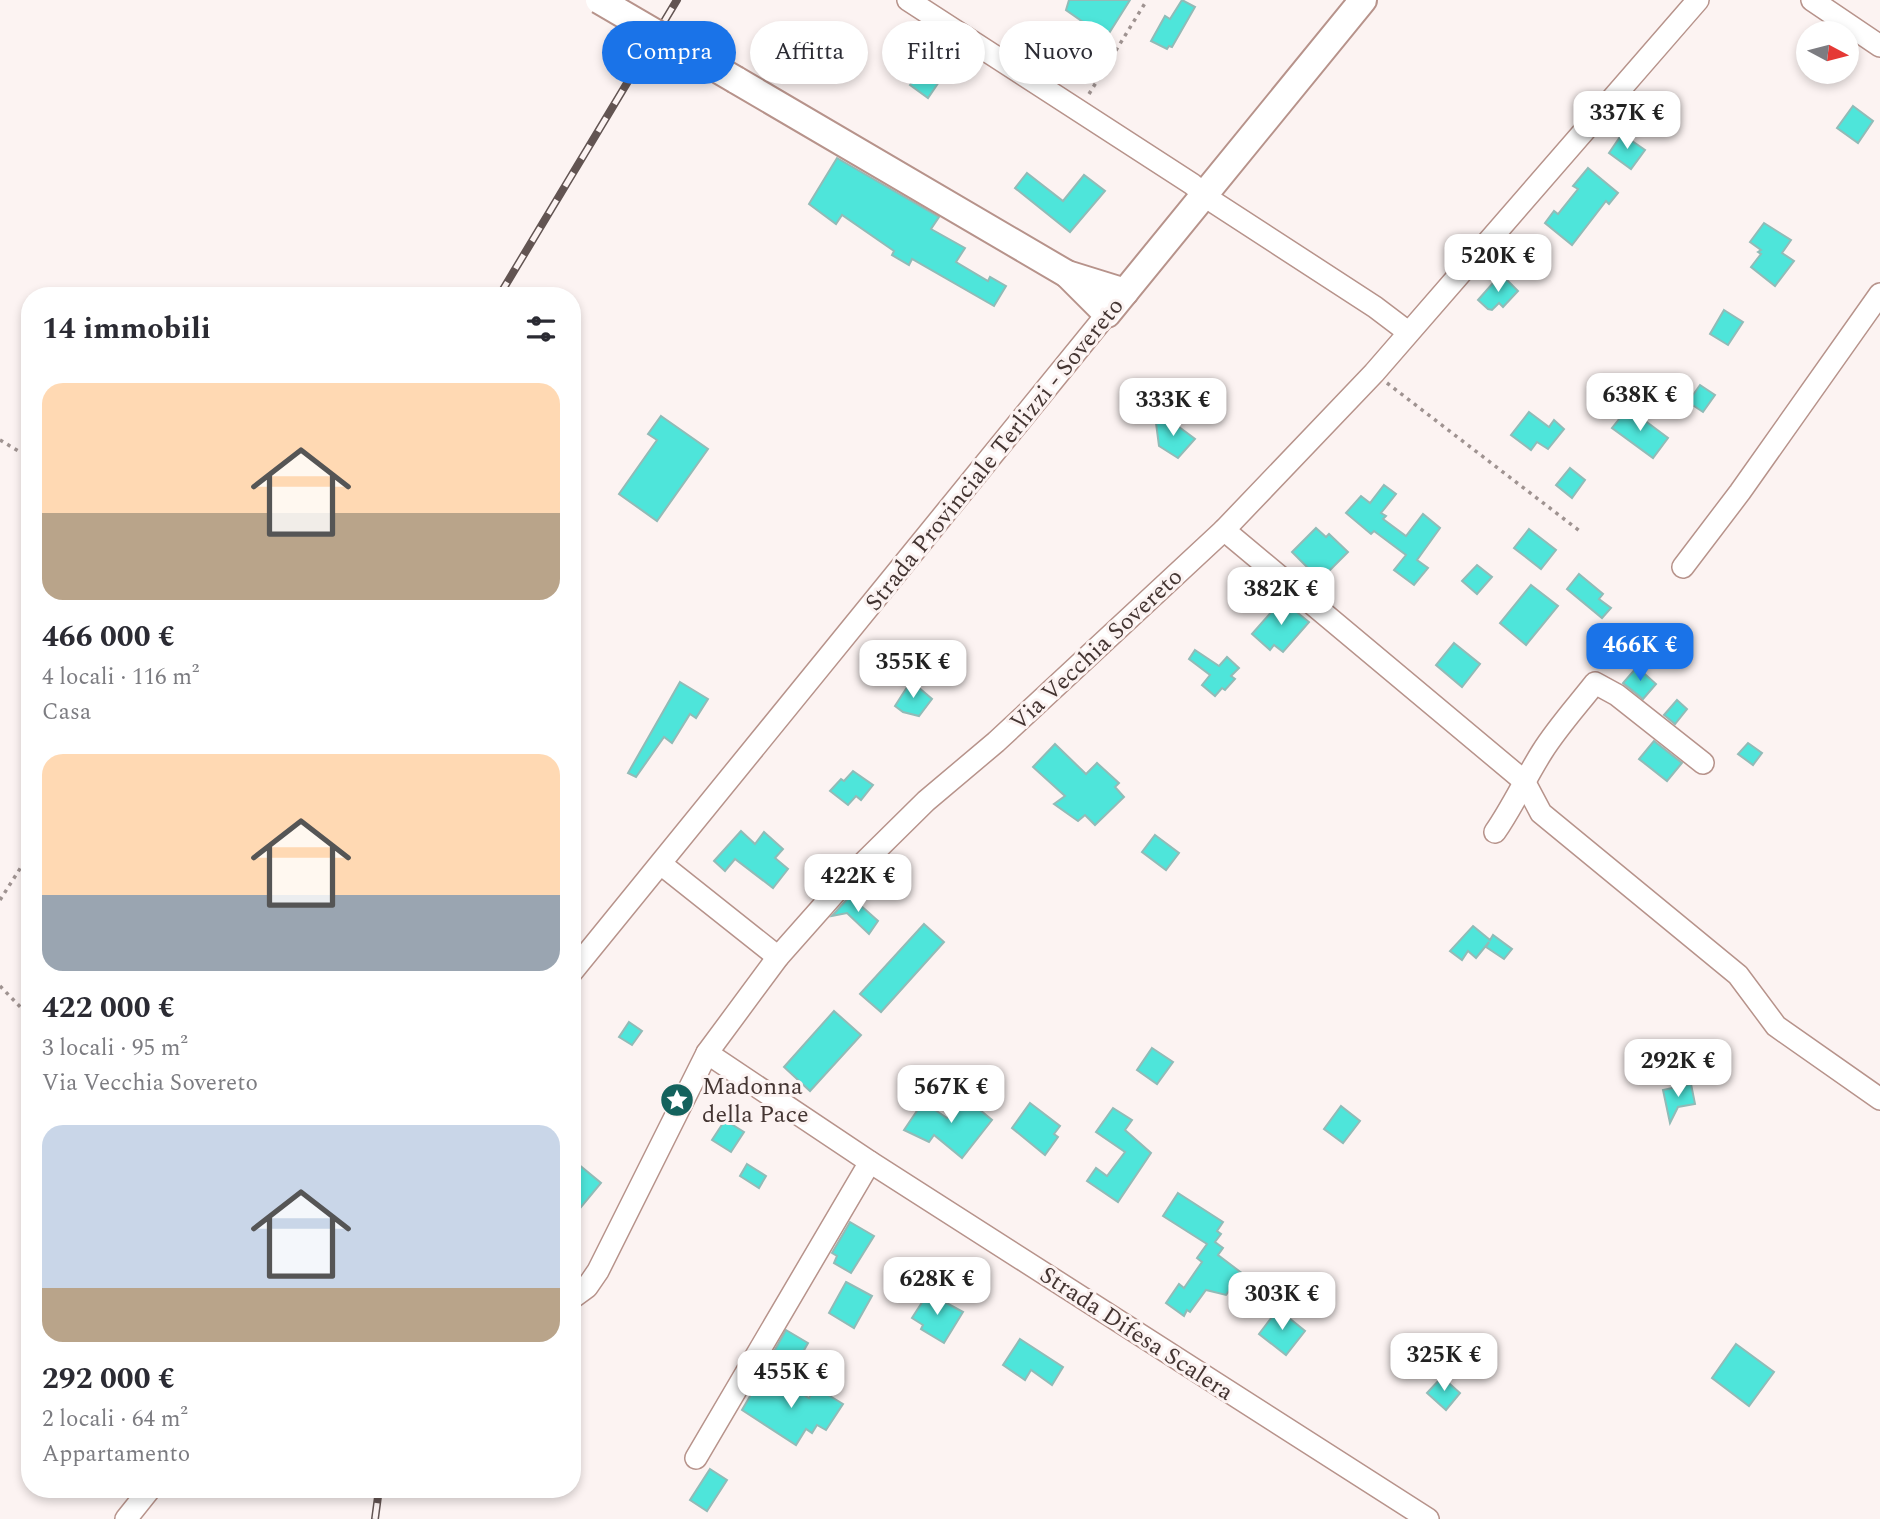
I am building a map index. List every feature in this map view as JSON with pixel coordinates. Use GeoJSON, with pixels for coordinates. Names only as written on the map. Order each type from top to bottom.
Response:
{"type":"FeatureCollection","features":[{"type":"Feature","properties":{"kind":"main road"},"geometry":{"type":"LineString","coordinates":[[599,0],[1067,274],[1125,292]]}},
{"type":"Feature","properties":{"kind":"main road","name":"Strada Provinciale Terlizzi - Sovereto"},"geometry":{"type":"LineString","coordinates":[[1107,314],[1363,0]]}},
{"type":"Feature","properties":{"kind":"main road"},"geometry":{"type":"LineString","coordinates":[[1067,274],[1107,314]]}},
{"type":"Feature","properties":{"kind":"street"},"geometry":{"type":"LineString","coordinates":[[908,0],[1375,307],[1408,332]]}},
{"type":"Feature","properties":{"kind":"street","name":"Via Vecchia Sovereto"},"geometry":{"type":"LineString","coordinates":[[581,1291],[598,1271],[707,1053],[778,957],[848,878],[926,801],[996,741],[1224,530],[1374,373],[1698,0]]}},
{"type":"Feature","properties":{"kind":"street"},"geometry":{"type":"LineString","coordinates":[[1812,0],[1880,46]]}},
{"type":"Feature","properties":{"kind":"street"},"geometry":{"type":"LineString","coordinates":[[1683,567],[1740,492],[1880,294]]}},
{"type":"Feature","properties":{"kind":"street","name":"Strada Provinciale Terlizzi - Sovereto"},"geometry":{"type":"LineString","coordinates":[[581,961],[1107,314]]}},
{"type":"Feature","properties":{"kind":"street"},"geometry":{"type":"LineString","coordinates":[[1224,530],[1524,780],[1541,813],[1738,975],[1776,1026],[1880,1098]]}},
{"type":"Feature","properties":{"kind":"street"},"geometry":{"type":"LineString","coordinates":[[1495,832],[1516,802],[1524,780],[1544,748],[1595,683],[1617,695],[1703,763]]}},
{"type":"Feature","properties":{"kind":"street"},"geometry":{"type":"LineString","coordinates":[[661,864],[778,957]]}},
{"type":"Feature","properties":{"kind":"street","name":"Strada Difesa Scalera"},"geometry":{"type":"LineString","coordinates":[[707,1053],[870,1162],[1427,1519]]}},
{"type":"Feature","properties":{"kind":"street"},"geometry":{"type":"LineString","coordinates":[[696,1458],[870,1162]]}},
{"type":"Feature","properties":{"kind":"street"},"geometry":{"type":"LineString","coordinates":[[126,1519],[143,1498]]}},
{"type":"Feature","properties":{"kind":"path"},"geometry":{"type":"LineString","coordinates":[[1079,111],[1147,0]]}},
{"type":"Feature","properties":{"kind":"path"},"geometry":{"type":"LineString","coordinates":[[1374,373],[1581,531]]}},
{"type":"Feature","properties":{"kind":"path"},"geometry":{"type":"LineString","coordinates":[[0,440],[21,453]]}},
{"type":"Feature","properties":{"kind":"path"},"geometry":{"type":"LineString","coordinates":[[0,900],[21,867]]}},
{"type":"Feature","properties":{"kind":"path"},"geometry":{"type":"LineString","coordinates":[[0,986],[21,1008]]}},
{"type":"Feature","properties":{"kind":"building"},"geometry":{"type":"Polygon","coordinates":[[[1069,0],[1130,0],[1117,21],[1082,21],[1066,10],[1069,0]]]}},
{"type":"Feature","properties":{"kind":"building"},"geometry":{"type":"Polygon","coordinates":[[[1182,0],[1195,7],[1172,47],[1167,49],[1151,41],[1165,16],[1170,19],[1182,0]]]}},
{"type":"Feature","properties":{"kind":"building"},"geometry":{"type":"Polygon","coordinates":[[[911,84],[938,84],[928,98],[911,84]]]}},
{"type":"Feature","properties":{"kind":"building"},"geometry":{"type":"Polygon","coordinates":[[[1853,106],[1873,121],[1858,143],[1837,128],[1853,106]]]}},
{"type":"Feature","properties":{"kind":"building"},"geometry":{"type":"Polygon","coordinates":[[[1622,134],[1645,150],[1631,169],[1609,153],[1622,134]]]}},
{"type":"Feature","properties":{"kind":"building"},"geometry":{"type":"Polygon","coordinates":[[[837,158],[939,217],[931,229],[965,248],[956,262],[988,281],[990,277],[1006,286],[994,306],[912,259],[909,265],[892,255],[894,251],[842,215],[836,224],[809,204],[837,158]]]}},
{"type":"Feature","properties":{"kind":"building"},"geometry":{"type":"Polygon","coordinates":[[[1588,168],[1618,193],[1609,204],[1606,201],[1572,245],[1545,223],[1554,211],[1558,214],[1578,189],[1573,186],[1588,168]]]}},
{"type":"Feature","properties":{"kind":"building"},"geometry":{"type":"Polygon","coordinates":[[[1027,173],[1063,201],[1084,175],[1105,191],[1070,232],[1015,188],[1027,173]]]}},
{"type":"Feature","properties":{"kind":"building"},"geometry":{"type":"Polygon","coordinates":[[[1764,223],[1791,240],[1782,253],[1794,261],[1775,286],[1751,267],[1761,250],[1750,242],[1764,223]]]}},
{"type":"Feature","properties":{"kind":"building"},"geometry":{"type":"Polygon","coordinates":[[[1501,274],[1518,291],[1503,307],[1499,303],[1492,310],[1488,309],[1478,300],[1501,274]]]}},
{"type":"Feature","properties":{"kind":"building"},"geometry":{"type":"Polygon","coordinates":[[[1724,310],[1743,322],[1728,345],[1710,334],[1724,310]]]}},
{"type":"Feature","properties":{"kind":"building"},"geometry":{"type":"Polygon","coordinates":[[[1700,385],[1715,395],[1703,412],[1688,402],[1700,385]]]}},
{"type":"Feature","properties":{"kind":"building"},"geometry":{"type":"Polygon","coordinates":[[[1628,408],[1668,438],[1653,458],[1612,428],[1628,408]]]}},
{"type":"Feature","properties":{"kind":"building"},"geometry":{"type":"Polygon","coordinates":[[[1529,412],[1549,427],[1554,420],[1564,429],[1548,449],[1537,442],[1531,450],[1511,435],[1529,412]]]}},
{"type":"Feature","properties":{"kind":"building"},"geometry":{"type":"Polygon","coordinates":[[[661,416],[708,449],[657,521],[619,494],[657,440],[648,434],[661,416]]]}},
{"type":"Feature","properties":{"kind":"building"},"geometry":{"type":"Polygon","coordinates":[[[1171,421],[1195,439],[1178,458],[1159,446],[1156,423],[1171,421]]]}},
{"type":"Feature","properties":{"kind":"building"},"geometry":{"type":"Polygon","coordinates":[[[1570,468],[1585,480],[1572,498],[1556,485],[1570,468]]]}},
{"type":"Feature","properties":{"kind":"building"},"geometry":{"type":"Polygon","coordinates":[[[1384,485],[1396,494],[1381,513],[1386,516],[1383,519],[1406,536],[1423,514],[1440,528],[1417,560],[1428,568],[1414,585],[1394,570],[1406,555],[1374,531],[1371,534],[1346,513],[1361,496],[1370,503],[1384,485]]]}},
{"type":"Feature","properties":{"kind":"building"},"geometry":{"type":"Polygon","coordinates":[[[1316,528],[1326,537],[1329,534],[1348,552],[1320,580],[1292,552],[1316,528]]]}},
{"type":"Feature","properties":{"kind":"building"},"geometry":{"type":"Polygon","coordinates":[[[1529,529],[1556,550],[1541,569],[1514,548],[1529,529]]]}},
{"type":"Feature","properties":{"kind":"building"},"geometry":{"type":"Polygon","coordinates":[[[1477,565],[1492,577],[1477,594],[1462,581],[1477,565]]]}},
{"type":"Feature","properties":{"kind":"building"},"geometry":{"type":"Polygon","coordinates":[[[1579,574],[1603,594],[1599,599],[1611,608],[1602,618],[1567,589],[1579,574]]]}},
{"type":"Feature","properties":{"kind":"building"},"geometry":{"type":"Polygon","coordinates":[[[1531,585],[1558,606],[1526,645],[1500,623],[1531,585]]]}},
{"type":"Feature","properties":{"kind":"building"},"geometry":{"type":"Polygon","coordinates":[[[1282,600],[1309,622],[1283,652],[1274,645],[1270,650],[1252,634],[1282,600]]]}},
{"type":"Feature","properties":{"kind":"building"},"geometry":{"type":"Polygon","coordinates":[[[1454,643],[1480,664],[1462,687],[1436,665],[1454,643]]]}},
{"type":"Feature","properties":{"kind":"building"},"geometry":{"type":"Polygon","coordinates":[[[1195,650],[1219,666],[1227,657],[1239,668],[1231,676],[1235,679],[1215,696],[1202,685],[1210,675],[1189,659],[1195,650]]]}},
{"type":"Feature","properties":{"kind":"building"},"geometry":{"type":"Polygon","coordinates":[[[1637,667],[1656,684],[1643,699],[1623,683],[1637,667]]]}},
{"type":"Feature","properties":{"kind":"building"},"geometry":{"type":"Polygon","coordinates":[[[911,681],[932,699],[919,716],[903,712],[895,706],[911,681]]]}},
{"type":"Feature","properties":{"kind":"building"},"geometry":{"type":"Polygon","coordinates":[[[680,682],[708,699],[696,718],[690,714],[672,743],[664,737],[636,777],[628,773],[680,682]]]}},
{"type":"Feature","properties":{"kind":"building"},"geometry":{"type":"Polygon","coordinates":[[[1677,700],[1687,709],[1675,724],[1664,715],[1677,700]]]}},
{"type":"Feature","properties":{"kind":"building"},"geometry":{"type":"Polygon","coordinates":[[[1654,741],[1682,763],[1667,781],[1639,759],[1654,741]]]}},
{"type":"Feature","properties":{"kind":"building"},"geometry":{"type":"Polygon","coordinates":[[[1748,743],[1762,753],[1753,765],[1738,754],[1748,743]]]}},
{"type":"Feature","properties":{"kind":"building"},"geometry":{"type":"Polygon","coordinates":[[[1055,744],[1086,774],[1097,763],[1119,783],[1115,787],[1124,797],[1095,825],[1085,815],[1078,821],[1054,804],[1065,796],[1033,767],[1055,744]]]}},
{"type":"Feature","properties":{"kind":"building"},"geometry":{"type":"Polygon","coordinates":[[[853,771],[873,785],[861,800],[856,796],[848,805],[830,791],[853,771]]]}},
{"type":"Feature","properties":{"kind":"building"},"geometry":{"type":"Polygon","coordinates":[[[741,831],[755,844],[764,832],[783,849],[775,858],[788,869],[773,888],[735,859],[725,871],[714,861],[741,831]]]}},
{"type":"Feature","properties":{"kind":"building"},"geometry":{"type":"Polygon","coordinates":[[[1155,835],[1179,853],[1166,870],[1142,852],[1155,835]]]}},
{"type":"Feature","properties":{"kind":"building"},"geometry":{"type":"Polygon","coordinates":[[[850,896],[878,921],[869,934],[847,913],[832,916],[850,896]]]}},
{"type":"Feature","properties":{"kind":"building"},"geometry":{"type":"Polygon","coordinates":[[[924,924],[944,942],[881,1012],[860,994],[924,924]]]}},
{"type":"Feature","properties":{"kind":"building"},"geometry":{"type":"Polygon","coordinates":[[[1473,926],[1490,940],[1493,935],[1512,949],[1504,959],[1486,947],[1489,942],[1476,958],[1468,951],[1462,960],[1450,951],[1473,926]]]}},
{"type":"Feature","properties":{"kind":"building"},"geometry":{"type":"Polygon","coordinates":[[[834,1011],[861,1035],[810,1091],[784,1067],[834,1011]]]}},
{"type":"Feature","properties":{"kind":"building"},"geometry":{"type":"Polygon","coordinates":[[[629,1022],[642,1031],[632,1045],[619,1037],[629,1022]]]}},
{"type":"Feature","properties":{"kind":"building"},"geometry":{"type":"Polygon","coordinates":[[[1152,1048],[1173,1062],[1157,1084],[1137,1070],[1152,1048]]]}},
{"type":"Feature","properties":{"kind":"building"},"geometry":{"type":"Polygon","coordinates":[[[1691,1084],[1695,1104],[1678,1107],[1670,1123],[1663,1090],[1691,1084]]]}},
{"type":"Feature","properties":{"kind":"building"},"geometry":{"type":"Polygon","coordinates":[[[967,1092],[978,1099],[974,1105],[992,1120],[962,1158],[934,1135],[929,1142],[904,1130],[923,1102],[947,1118],[967,1092]]]}},
{"type":"Feature","properties":{"kind":"building"},"geometry":{"type":"Polygon","coordinates":[[[1030,1103],[1060,1126],[1054,1134],[1058,1137],[1045,1155],[1012,1128],[1030,1103]]]}},
{"type":"Feature","properties":{"kind":"building"},"geometry":{"type":"Polygon","coordinates":[[[1341,1106],[1360,1121],[1343,1143],[1324,1129],[1341,1106]]]}},
{"type":"Feature","properties":{"kind":"building"},"geometry":{"type":"Polygon","coordinates":[[[1113,1108],[1132,1120],[1125,1130],[1151,1153],[1118,1202],[1087,1181],[1096,1168],[1107,1176],[1125,1152],[1096,1132],[1113,1108]]]}},
{"type":"Feature","properties":{"kind":"building"},"geometry":{"type":"Polygon","coordinates":[[[725,1120],[744,1132],[731,1152],[712,1140],[725,1120]]]}},
{"type":"Feature","properties":{"kind":"building"},"geometry":{"type":"Polygon","coordinates":[[[747,1164],[766,1176],[759,1188],[740,1176],[747,1164]]]}},
{"type":"Feature","properties":{"kind":"building"},"geometry":{"type":"Polygon","coordinates":[[[581,1166],[601,1183],[581,1207],[581,1166]]]}},
{"type":"Feature","properties":{"kind":"building"},"geometry":{"type":"Polygon","coordinates":[[[1178,1193],[1223,1222],[1217,1231],[1221,1234],[1215,1242],[1223,1248],[1218,1255],[1243,1274],[1226,1295],[1206,1290],[1184,1316],[1166,1303],[1179,1284],[1184,1288],[1202,1262],[1197,1258],[1207,1244],[1163,1216],[1178,1193]]]}},
{"type":"Feature","properties":{"kind":"building"},"geometry":{"type":"Polygon","coordinates":[[[850,1222],[874,1236],[851,1273],[834,1263],[837,1256],[832,1253],[850,1222]]]}},
{"type":"Feature","properties":{"kind":"building"},"geometry":{"type":"Polygon","coordinates":[[[846,1282],[872,1296],[854,1328],[829,1313],[846,1282]]]}},
{"type":"Feature","properties":{"kind":"building"},"geometry":{"type":"Polygon","coordinates":[[[928,1293],[963,1312],[944,1343],[921,1329],[923,1325],[912,1318],[928,1293]]]}},
{"type":"Feature","properties":{"kind":"building"},"geometry":{"type":"Polygon","coordinates":[[[1278,1309],[1305,1331],[1286,1355],[1259,1334],[1278,1309]]]}},
{"type":"Feature","properties":{"kind":"building"},"geometry":{"type":"Polygon","coordinates":[[[786,1330],[808,1343],[794,1368],[772,1355],[786,1330]]]}},
{"type":"Feature","properties":{"kind":"building"},"geometry":{"type":"Polygon","coordinates":[[[1020,1339],[1063,1367],[1052,1385],[1031,1370],[1025,1380],[1003,1365],[1020,1339]]]}},
{"type":"Feature","properties":{"kind":"building"},"geometry":{"type":"Polygon","coordinates":[[[1736,1344],[1774,1372],[1749,1406],[1712,1378],[1736,1344]]]}},
{"type":"Feature","properties":{"kind":"building"},"geometry":{"type":"Polygon","coordinates":[[[1442,1377],[1460,1393],[1446,1410],[1427,1393],[1442,1377]]]}},
{"type":"Feature","properties":{"kind":"building"},"geometry":{"type":"Polygon","coordinates":[[[760,1379],[774,1387],[778,1380],[809,1398],[815,1387],[843,1404],[826,1430],[817,1425],[812,1433],[806,1429],[796,1445],[742,1410],[760,1379]]]}},
{"type":"Feature","properties":{"kind":"building"},"geometry":{"type":"Polygon","coordinates":[[[710,1469],[727,1480],[707,1511],[690,1500],[710,1469]]]}},
{"type":"Feature","properties":{"kind":"railway"},"geometry":{"type":"LineString","coordinates":[[504,287],[677,0]]}},
{"type":"Feature","properties":{"kind":"railway"},"geometry":{"type":"LineString","coordinates":[[375,1519],[378,1498]]}},
{"type":"Feature","properties":{"kind":"place","name":"Madonna della Pace"},"geometry":{"type":"Point","coordinates":[677,1100]}}]}
